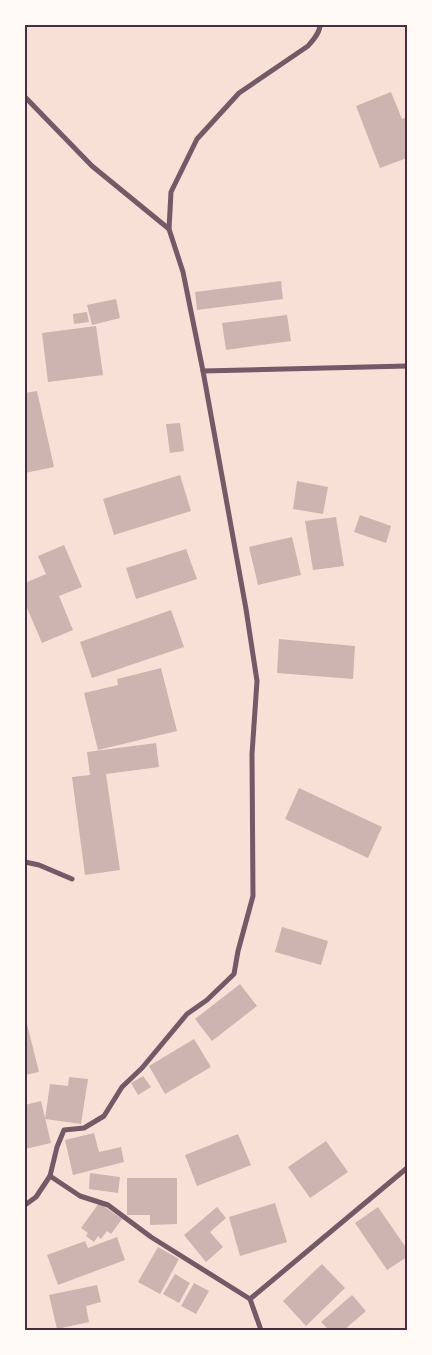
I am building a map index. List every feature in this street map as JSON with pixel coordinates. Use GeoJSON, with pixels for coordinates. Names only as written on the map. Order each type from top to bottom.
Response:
{"type":"FeatureCollection","features":[{"type":"Feature","properties":{"kind":"street"},"geometry":{"type":"LineString","coordinates":[[25,1205],[36,1197],[50,1176],[56,1147],[64,1130],[84,1128],[104,1116],[122,1087],[142,1068],[187,1014],[207,1000],[234,974],[238,951],[253,896],[252,754],[257,681],[245,599],[203,371],[183,272],[169,228],[171,192],[197,140],[239,93],[308,46],[316,37],[320,25]]}},
{"type":"Feature","properties":{"kind":"street"},"geometry":{"type":"LineString","coordinates":[[25,97],[92,166],[169,228]]}},
{"type":"Feature","properties":{"kind":"street"},"geometry":{"type":"LineString","coordinates":[[203,371],[407,366]]}},
{"type":"Feature","properties":{"kind":"street"},"geometry":{"type":"LineString","coordinates":[[25,862],[39,864],[72,879]]}},
{"type":"Feature","properties":{"kind":"street"},"geometry":{"type":"LineString","coordinates":[[250,1299],[407,1168]]}},
{"type":"Feature","properties":{"kind":"street"},"geometry":{"type":"LineString","coordinates":[[50,1176],[80,1196],[108,1205],[152,1236],[250,1299],[261,1330]]}},
{"type":"Feature","properties":{"kind":"building"},"geometry":{"type":"Polygon","coordinates":[[[391,92],[402,119],[407,117],[407,158],[380,168],[356,106],[391,92]]]}},
{"type":"Feature","properties":{"kind":"building"},"geometry":{"type":"Polygon","coordinates":[[[281,281],[283,299],[197,310],[195,292],[281,281]]]}},
{"type":"Feature","properties":{"kind":"building"},"geometry":{"type":"Polygon","coordinates":[[[116,299],[120,318],[92,325],[87,305],[116,299]]]}},
{"type":"Feature","properties":{"kind":"building"},"geometry":{"type":"Polygon","coordinates":[[[87,312],[89,322],[74,324],[73,314],[87,312]]]}},
{"type":"Feature","properties":{"kind":"building"},"geometry":{"type":"Polygon","coordinates":[[[287,315],[291,341],[226,350],[222,323],[287,315]]]}},
{"type":"Feature","properties":{"kind":"building"},"geometry":{"type":"Polygon","coordinates":[[[96,326],[103,375],[48,382],[42,333],[96,326]]]}},
{"type":"Feature","properties":{"kind":"building"},"geometry":{"type":"Polygon","coordinates":[[[37,391],[54,467],[25,473],[25,393],[37,391]]]}},
{"type":"Feature","properties":{"kind":"building"},"geometry":{"type":"Polygon","coordinates":[[[180,423],[184,451],[170,453],[166,424],[180,423]]]}},
{"type":"Feature","properties":{"kind":"building"},"geometry":{"type":"Polygon","coordinates":[[[180,475],[191,511],[114,535],[103,499],[180,475]]]}},
{"type":"Feature","properties":{"kind":"building"},"geometry":{"type":"Polygon","coordinates":[[[297,481],[328,487],[323,514],[293,509],[297,481]]]}},
{"type":"Feature","properties":{"kind":"building"},"geometry":{"type":"Polygon","coordinates":[[[360,515],[391,526],[386,543],[354,532],[360,515]]]}},
{"type":"Feature","properties":{"kind":"building"},"geometry":{"type":"Polygon","coordinates":[[[336,517],[344,566],[313,570],[305,521],[336,517]]]}},
{"type":"Feature","properties":{"kind":"building"},"geometry":{"type":"Polygon","coordinates":[[[292,537],[301,575],[258,585],[249,547],[292,537]]]}},
{"type":"Feature","properties":{"kind":"building"},"geometry":{"type":"Polygon","coordinates":[[[64,545],[82,587],[59,596],[73,630],[42,643],[25,603],[25,583],[46,574],[38,556],[64,545]]]}},
{"type":"Feature","properties":{"kind":"building"},"geometry":{"type":"Polygon","coordinates":[[[186,549],[197,579],[136,599],[126,568],[186,549]]]}},
{"type":"Feature","properties":{"kind":"building"},"geometry":{"type":"Polygon","coordinates":[[[171,610],[184,647],[92,678],[80,642],[171,610]]]}},
{"type":"Feature","properties":{"kind":"building"},"geometry":{"type":"Polygon","coordinates":[[[279,639],[355,646],[353,679],[277,673],[279,639]]]}},
{"type":"Feature","properties":{"kind":"building"},"geometry":{"type":"Polygon","coordinates":[[[161,668],[177,731],[98,750],[84,693],[118,685],[117,679],[161,668]]]}},
{"type":"Feature","properties":{"kind":"building"},"geometry":{"type":"Polygon","coordinates":[[[156,743],[159,767],[106,774],[120,870],[85,875],[72,777],[90,775],[87,752],[156,743]]]}},
{"type":"Feature","properties":{"kind":"building"},"geometry":{"type":"Polygon","coordinates":[[[299,788],[382,827],[368,858],[285,819],[299,788]]]}},
{"type":"Feature","properties":{"kind":"building"},"geometry":{"type":"Polygon","coordinates":[[[282,927],[328,941],[321,965],[275,952],[282,927]]]}},
{"type":"Feature","properties":{"kind":"building"},"geometry":{"type":"Polygon","coordinates":[[[240,984],[257,1006],[212,1041],[195,1019],[240,984]]]}},
{"type":"Feature","properties":{"kind":"building"},"geometry":{"type":"Polygon","coordinates":[[[25,1016],[39,1072],[25,1075],[25,1016]]]}},
{"type":"Feature","properties":{"kind":"building"},"geometry":{"type":"Polygon","coordinates":[[[194,1039],[211,1067],[165,1094],[149,1066],[194,1039]]]}},
{"type":"Feature","properties":{"kind":"building"},"geometry":{"type":"Polygon","coordinates":[[[143,1076],[151,1087],[138,1095],[131,1083],[143,1076]]]}},
{"type":"Feature","properties":{"kind":"building"},"geometry":{"type":"Polygon","coordinates":[[[69,1077],[88,1079],[81,1124],[45,1119],[50,1084],[68,1086],[69,1077]]]}},
{"type":"Feature","properties":{"kind":"building"},"geometry":{"type":"Polygon","coordinates":[[[41,1101],[51,1143],[25,1149],[25,1105],[41,1101]]]}},
{"type":"Feature","properties":{"kind":"building"},"geometry":{"type":"Polygon","coordinates":[[[94,1133],[99,1152],[121,1147],[124,1162],[73,1175],[65,1140],[94,1133]]]}},
{"type":"Feature","properties":{"kind":"building"},"geometry":{"type":"Polygon","coordinates":[[[238,1134],[251,1165],[197,1186],[185,1155],[238,1134]]]}},
{"type":"Feature","properties":{"kind":"building"},"geometry":{"type":"Polygon","coordinates":[[[326,1141],[348,1172],[310,1198],[288,1167],[326,1141]]]}},
{"type":"Feature","properties":{"kind":"building"},"geometry":{"type":"Polygon","coordinates":[[[90,1173],[120,1177],[118,1193],[89,1189],[90,1173]]]}},
{"type":"Feature","properties":{"kind":"building"},"geometry":{"type":"Polygon","coordinates":[[[127,1178],[177,1178],[177,1224],[150,1225],[150,1215],[127,1215],[127,1178]]]}},
{"type":"Feature","properties":{"kind":"building"},"geometry":{"type":"Polygon","coordinates":[[[99,1203],[122,1219],[111,1234],[107,1231],[101,1239],[98,1236],[94,1242],[86,1236],[88,1233],[81,1228],[99,1203]]]}},
{"type":"Feature","properties":{"kind":"building"},"geometry":{"type":"Polygon","coordinates":[[[275,1203],[287,1242],[240,1256],[229,1217],[275,1203]]]}},
{"type":"Feature","properties":{"kind":"building"},"geometry":{"type":"Polygon","coordinates":[[[217,1207],[226,1218],[210,1232],[223,1247],[206,1262],[184,1235],[217,1207]]]}},
{"type":"Feature","properties":{"kind":"building"},"geometry":{"type":"Polygon","coordinates":[[[378,1207],[407,1249],[407,1257],[387,1270],[355,1223],[378,1207]]]}},
{"type":"Feature","properties":{"kind":"building"},"geometry":{"type":"Polygon","coordinates":[[[117,1237],[125,1260],[58,1285],[47,1255],[85,1241],[88,1248],[117,1237]]]}},
{"type":"Feature","properties":{"kind":"building"},"geometry":{"type":"Polygon","coordinates":[[[158,1247],[179,1259],[160,1294],[138,1282],[158,1247]]]}},
{"type":"Feature","properties":{"kind":"building"},"geometry":{"type":"Polygon","coordinates":[[[322,1264],[345,1288],[306,1326],[283,1301],[322,1264]]]}},
{"type":"Feature","properties":{"kind":"building"},"geometry":{"type":"Polygon","coordinates":[[[175,1274],[190,1283],[179,1303],[163,1294],[175,1274]]]}},
{"type":"Feature","properties":{"kind":"building"},"geometry":{"type":"Polygon","coordinates":[[[194,1283],[209,1291],[196,1314],[181,1306],[194,1283]]]}},
{"type":"Feature","properties":{"kind":"building"},"geometry":{"type":"Polygon","coordinates":[[[97,1285],[101,1302],[86,1306],[89,1322],[57,1329],[49,1295],[97,1285]]]}},
{"type":"Feature","properties":{"kind":"building"},"geometry":{"type":"Polygon","coordinates":[[[352,1295],[366,1311],[344,1330],[329,1330],[321,1322],[352,1295]]]}}]}
